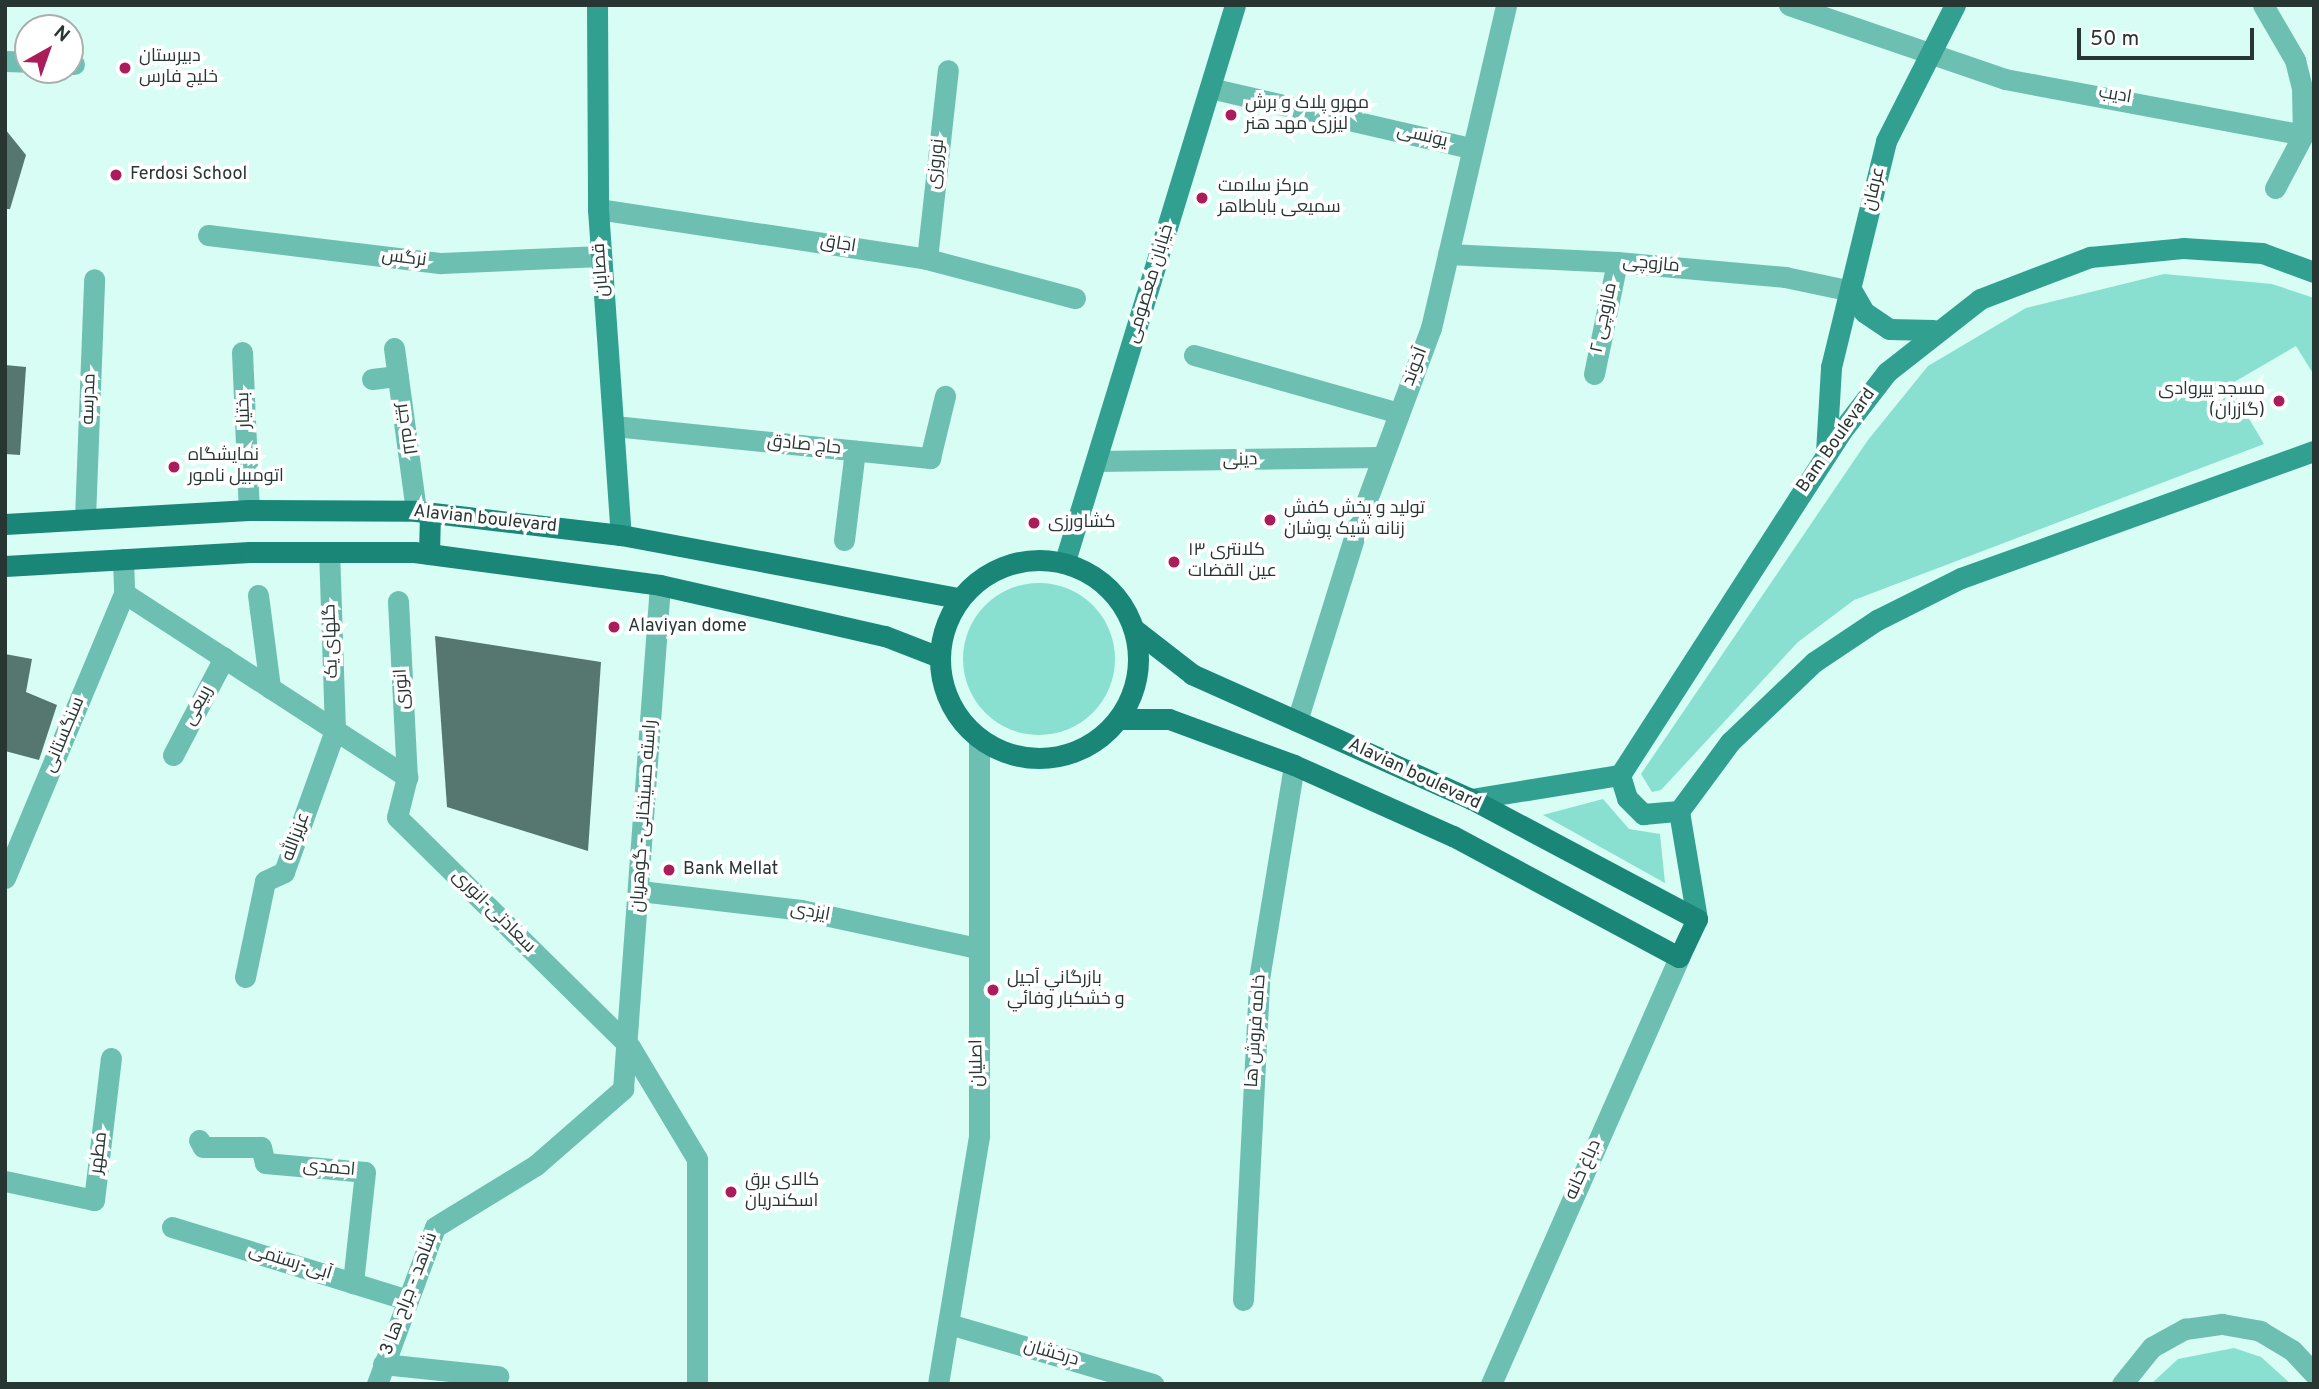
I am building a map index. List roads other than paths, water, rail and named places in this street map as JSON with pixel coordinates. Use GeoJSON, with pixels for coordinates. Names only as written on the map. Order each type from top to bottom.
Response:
{"type":"FeatureCollection","features":[{"type":"Feature","properties":{"kind":"main road","name":"قصابان"},"geometry":{"type":"LineString","coordinates":[[597,5],[598,208],[621,535]]}},
{"type":"Feature","properties":{"kind":"main road","name":"خیابان معصومی"},"geometry":{"type":"LineString","coordinates":[[1066,561],[1235,5]]}},
{"type":"Feature","properties":{"kind":"main road","name":"عرفان"},"geometry":{"type":"LineString","coordinates":[[1826,453],[1831,368],[1852,291],[1886,141],[1955,5]]}},
{"type":"Feature","properties":{"kind":"main road","name":"Bam Boulevard"},"geometry":{"type":"LineString","coordinates":[[1620,775],[1826,453],[1887,372],[1933,330],[1980,299],[2090,257],[2183,248],[2262,253],[2314,272]]}},
{"type":"Feature","properties":{"kind":"main road"},"geometry":{"type":"LineString","coordinates":[[1852,291],[1864,312],[1889,329],[1933,330]]}},
{"type":"Feature","properties":{"kind":"main road"},"geometry":{"type":"LineString","coordinates":[[1471,799],[1620,775],[1627,798],[1643,814],[1679,811],[1772,697],[1877,620],[1961,578],[2314,452]]}},
{"type":"Feature","properties":{"kind":"main road","name":"Alavian boulevard"},"geometry":{"type":"LineString","coordinates":[[5,524],[249,510],[423,512],[621,535],[959,598]]}},
{"type":"Feature","properties":{"kind":"main road"},"geometry":{"type":"LineString","coordinates":[[423,512],[429,554]]}},
{"type":"Feature","properties":{"kind":"main road"},"geometry":{"type":"LineString","coordinates":[[5,566],[329,552],[429,554],[660,584],[885,636],[939,657]]}},
{"type":"Feature","properties":{"kind":"main road"},"geometry":{"type":"LineString","coordinates":[[1066,561],[1098,579],[1134,629],[1139,660],[1133,691],[1119,719],[1068,754],[1006,753],[979,738],[943,688],[939,657],[944,626],[959,598],[1009,563],[1066,561]]}},
{"type":"Feature","properties":{"kind":"main road","name":"Alavian boulevard"},"geometry":{"type":"LineString","coordinates":[[1134,629],[1192,674],[1471,799],[1697,919]]}},
{"type":"Feature","properties":{"kind":"main road"},"geometry":{"type":"LineString","coordinates":[[1119,719],[1169,719],[1294,765],[1453,835],[1679,957],[1697,919],[1679,811]]}},
{"type":"Feature","properties":{"kind":"street","name":"آخوند"},"geometry":{"type":"LineString","coordinates":[[1297,722],[1381,457],[1432,328],[1470,148],[1506,5]]}},
{"type":"Feature","properties":{"kind":"street","name":"ادیب"},"geometry":{"type":"LineString","coordinates":[[1789,5],[2005,79],[2303,135]]}},
{"type":"Feature","properties":{"kind":"street"},"geometry":{"type":"LineString","coordinates":[[2263,5],[2295,60],[2308,89],[2303,135],[2275,188]]}},
{"type":"Feature","properties":{"kind":"street","name":"نوروزی"},"geometry":{"type":"LineString","coordinates":[[927,259],[948,70]]}},
{"type":"Feature","properties":{"kind":"street","name":"یونسی"},"geometry":{"type":"LineString","coordinates":[[1210,88],[1470,148]]}},
{"type":"Feature","properties":{"kind":"street","name":"اجاق"},"geometry":{"type":"LineString","coordinates":[[598,208],[927,259],[1075,298]]}},
{"type":"Feature","properties":{"kind":"street","name":"نرگس"},"geometry":{"type":"LineString","coordinates":[[208,235],[441,264],[601,256]]}},
{"type":"Feature","properties":{"kind":"street","name":"مازوچی"},"geometry":{"type":"LineString","coordinates":[[1448,254],[1617,262],[1785,277],[1852,291]]}},
{"type":"Feature","properties":{"kind":"street","name":"مازوچی ۲"},"geometry":{"type":"LineString","coordinates":[[1594,374],[1617,262]]}},
{"type":"Feature","properties":{"kind":"street","name":"مدرسه"},"geometry":{"type":"LineString","coordinates":[[85,518],[94,279]]}},
{"type":"Feature","properties":{"kind":"street","name":"لاله جیر"},"geometry":{"type":"LineString","coordinates":[[394,348],[423,512]]}},
{"type":"Feature","properties":{"kind":"street","name":"بختیار"},"geometry":{"type":"LineString","coordinates":[[242,352],[249,510]]}},
{"type":"Feature","properties":{"kind":"street"},"geometry":{"type":"LineString","coordinates":[[1194,355],[1399,413]]}},
{"type":"Feature","properties":{"kind":"street"},"geometry":{"type":"LineString","coordinates":[[372,379],[398,376]]}},
{"type":"Feature","properties":{"kind":"street","name":"حاج صادق"},"geometry":{"type":"LineString","coordinates":[[614,426],[930,458],[945,396]]}},
{"type":"Feature","properties":{"kind":"street"},"geometry":{"type":"LineString","coordinates":[[844,540],[855,451]]}},
{"type":"Feature","properties":{"kind":"street","name":"دینی"},"geometry":{"type":"LineString","coordinates":[[1098,461],[1381,457]]}},
{"type":"Feature","properties":{"kind":"street","name":"گلهای یک"},"geometry":{"type":"LineString","coordinates":[[329,552],[335,730]]}},
{"type":"Feature","properties":{"kind":"street"},"geometry":{"type":"LineString","coordinates":[[123,559],[124,593],[407,777]]}},
{"type":"Feature","properties":{"kind":"street","name":"راسته حسینخانی- گوهریان"},"geometry":{"type":"LineString","coordinates":[[631,1047],[660,584]]}},
{"type":"Feature","properties":{"kind":"street","name":"سنگستانی"},"geometry":{"type":"LineString","coordinates":[[5,878],[124,593]]}},
{"type":"Feature","properties":{"kind":"street"},"geometry":{"type":"LineString","coordinates":[[258,595],[270,688]]}},
{"type":"Feature","properties":{"kind":"street","name":"انوری"},"geometry":{"type":"LineString","coordinates":[[398,601],[407,777]]}},
{"type":"Feature","properties":{"kind":"street","name":"ربیعی"},"geometry":{"type":"LineString","coordinates":[[173,754],[224,658]]}},
{"type":"Feature","properties":{"kind":"street","name":"عزیزالله"},"geometry":{"type":"LineString","coordinates":[[245,977],[265,881],[284,872],[335,730]]}},
{"type":"Feature","properties":{"kind":"street","name":"اصلیان"},"geometry":{"type":"LineString","coordinates":[[938,1384],[979,1135],[977,948],[983,921],[979,738]]}},
{"type":"Feature","properties":{"kind":"street","name":"خامه فروش ها"},"geometry":{"type":"LineString","coordinates":[[1243,1300],[1259,979],[1294,765]]}},
{"type":"Feature","properties":{"kind":"street","name":"سعادتی-انوری"},"geometry":{"type":"LineString","coordinates":[[407,777],[397,817],[631,1047],[697,1159],[697,1384]]}},
{"type":"Feature","properties":{"kind":"street","name":"ایزدی"},"geometry":{"type":"LineString","coordinates":[[640,891],[801,910],[977,948]]}},
{"type":"Feature","properties":{"kind":"street","name":"دباغ خانه"},"geometry":{"type":"LineString","coordinates":[[1491,1384],[1679,957]]}},
{"type":"Feature","properties":{"kind":"street","name":"شاهد - جراح ها 3"},"geometry":{"type":"LineString","coordinates":[[380,1374],[436,1227],[536,1165],[623,1089],[631,1047]]}},
{"type":"Feature","properties":{"kind":"street","name":"مطهر"},"geometry":{"type":"LineString","coordinates":[[5,1181],[94,1200],[111,1058]]}},
{"type":"Feature","properties":{"kind":"street","name":"احمدی"},"geometry":{"type":"LineString","coordinates":[[199,1140],[203,1147],[261,1147],[265,1163],[365,1172],[353,1283]]}},
{"type":"Feature","properties":{"kind":"street","name":"آبی-رستمی"},"geometry":{"type":"LineString","coordinates":[[172,1227],[408,1300]]}},
{"type":"Feature","properties":{"kind":"street","name":"درخشان"},"geometry":{"type":"LineString","coordinates":[[949,1324],[1153,1384]]}},
{"type":"Feature","properties":{"kind":"street"},"geometry":{"type":"LineString","coordinates":[[2122,1384],[2152,1347],[2185,1329],[2222,1324],[2260,1331],[2292,1350],[2314,1374]]}},
{"type":"Feature","properties":{"kind":"street"},"geometry":{"type":"LineString","coordinates":[[380,1374],[498,1376]]}},
{"type":"Feature","properties":{"kind":"place","name":"دبیرستان خلیج فارس"},"geometry":{"type":"Point","coordinates":[125,68]}},
{"type":"Feature","properties":{"kind":"place","name":"مهرو پلاک و برش لیزری مهد هنر"},"geometry":{"type":"Point","coordinates":[1231,115]}},
{"type":"Feature","properties":{"kind":"place","name":"Ferdosi School"},"geometry":{"type":"Point","coordinates":[116,175]}},
{"type":"Feature","properties":{"kind":"place","name":"مرکز سلامت سمیعی باباطاهر"},"geometry":{"type":"Point","coordinates":[1202,198]}},
{"type":"Feature","properties":{"kind":"place","name":"مسجد پیروادی (گازران)"},"geometry":{"type":"Point","coordinates":[2279,401]}},
{"type":"Feature","properties":{"kind":"place","name":"نمایشگاه اتومبیل نامور"},"geometry":{"type":"Point","coordinates":[174,467]}},
{"type":"Feature","properties":{"kind":"place","name":"تولید و پخش کفش زنانه شیک پوشان"},"geometry":{"type":"Point","coordinates":[1270,520]}},
{"type":"Feature","properties":{"kind":"place","name":"کشاورزی"},"geometry":{"type":"Point","coordinates":[1034,523]}},
{"type":"Feature","properties":{"kind":"place","name":"کلانتری ۱۳ عین القضات"},"geometry":{"type":"Point","coordinates":[1174,562]}},
{"type":"Feature","properties":{"kind":"place","name":"Alaviyan dome"},"geometry":{"type":"Point","coordinates":[614,627]}},
{"type":"Feature","properties":{"kind":"place","name":"Bank Mellat"},"geometry":{"type":"Point","coordinates":[669,870]}},
{"type":"Feature","properties":{"kind":"place","name":"بازرگاني آجيل و خشكبار وفائي"},"geometry":{"type":"Point","coordinates":[993,990]}},
{"type":"Feature","properties":{"kind":"place","name":"کالای برق اسکندریان"},"geometry":{"type":"Point","coordinates":[731,1192]}}]}
